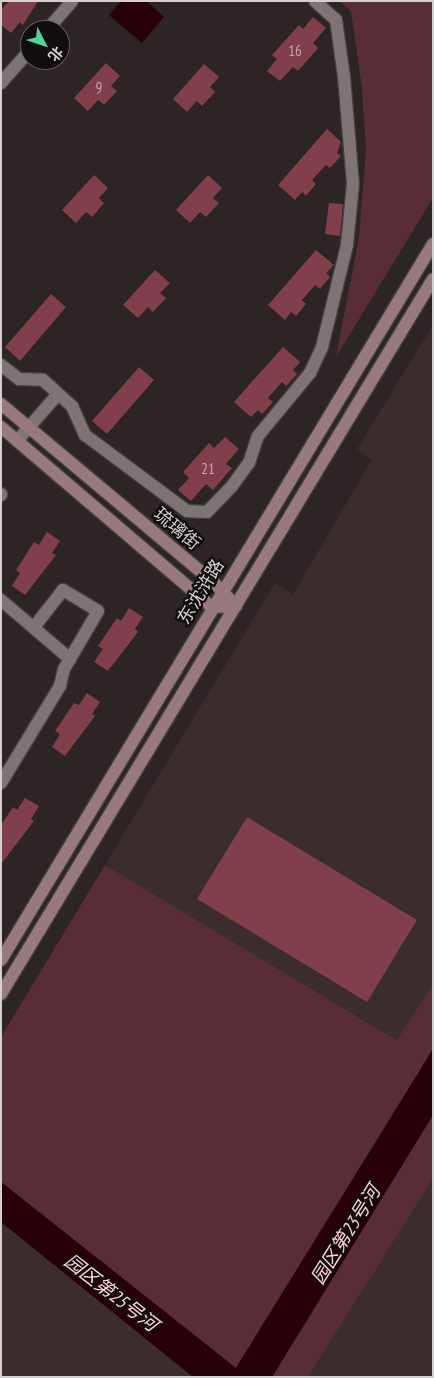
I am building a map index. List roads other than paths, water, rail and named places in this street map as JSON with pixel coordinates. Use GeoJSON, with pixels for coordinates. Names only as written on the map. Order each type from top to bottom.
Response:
{"type":"FeatureCollection","features":[{"type":"Feature","properties":{"kind":"main road","name":"东沈浒路"},"geometry":{"type":"LineString","coordinates":[[1,960],[222,590],[433,244]]}},
{"type":"Feature","properties":{"kind":"main road","name":"东沈浒路"},"geometry":{"type":"LineString","coordinates":[[1,994],[433,280]]}},
{"type":"Feature","properties":{"kind":"main road","name":"琉璃街"},"geometry":{"type":"LineString","coordinates":[[1,404],[222,590],[236,606]]}},
{"type":"Feature","properties":{"kind":"main road","name":"琉璃街"},"geometry":{"type":"LineString","coordinates":[[1,428],[212,607]]}},
{"type":"Feature","properties":{"kind":"main road"},"geometry":{"type":"LineString","coordinates":[[212,607],[236,606]]}},
{"type":"Feature","properties":{"kind":"street"},"geometry":{"type":"LineString","coordinates":[[56,20],[72,1]]}},
{"type":"Feature","properties":{"kind":"street"},"geometry":{"type":"LineString","coordinates":[[1,365],[19,379],[43,380],[72,406],[80,430],[104,451],[187,511],[200,515],[212,508],[232,486],[249,463],[258,436],[310,373],[322,347],[339,280],[350,224],[353,184],[337,26],[315,1]]}},
{"type":"Feature","properties":{"kind":"street"},"geometry":{"type":"LineString","coordinates":[[1,82],[20,61]]}},
{"type":"Feature","properties":{"kind":"street"},"geometry":{"type":"LineString","coordinates":[[17,441],[58,394]]}},
{"type":"Feature","properties":{"kind":"street"},"geometry":{"type":"LineString","coordinates":[[1,782],[60,686],[70,659],[98,617],[94,607],[63,590],[34,628]]}},
{"type":"Feature","properties":{"kind":"street"},"geometry":{"type":"LineString","coordinates":[[1,600],[70,659]]}},
{"type":"Feature","properties":{"kind":"water"},"geometry":{"type":"Polygon","coordinates":[[[121,1],[146,1],[164,17],[142,43],[109,15],[121,1]]]}},
{"type":"Feature","properties":{"kind":"water"},"geometry":{"type":"Polygon","coordinates":[[[433,1049],[433,1115],[272,1377],[193,1377],[1,1222],[1,1182],[236,1368],[433,1049]]]}},
{"type":"Feature","properties":{"kind":"water label","name":"园区第23号河"},"geometry":{"type":"Point","coordinates":[346,1235]}},
{"type":"Feature","properties":{"kind":"water label","name":"园区第25号河"},"geometry":{"type":"Point","coordinates":[111,1293]}}]}
